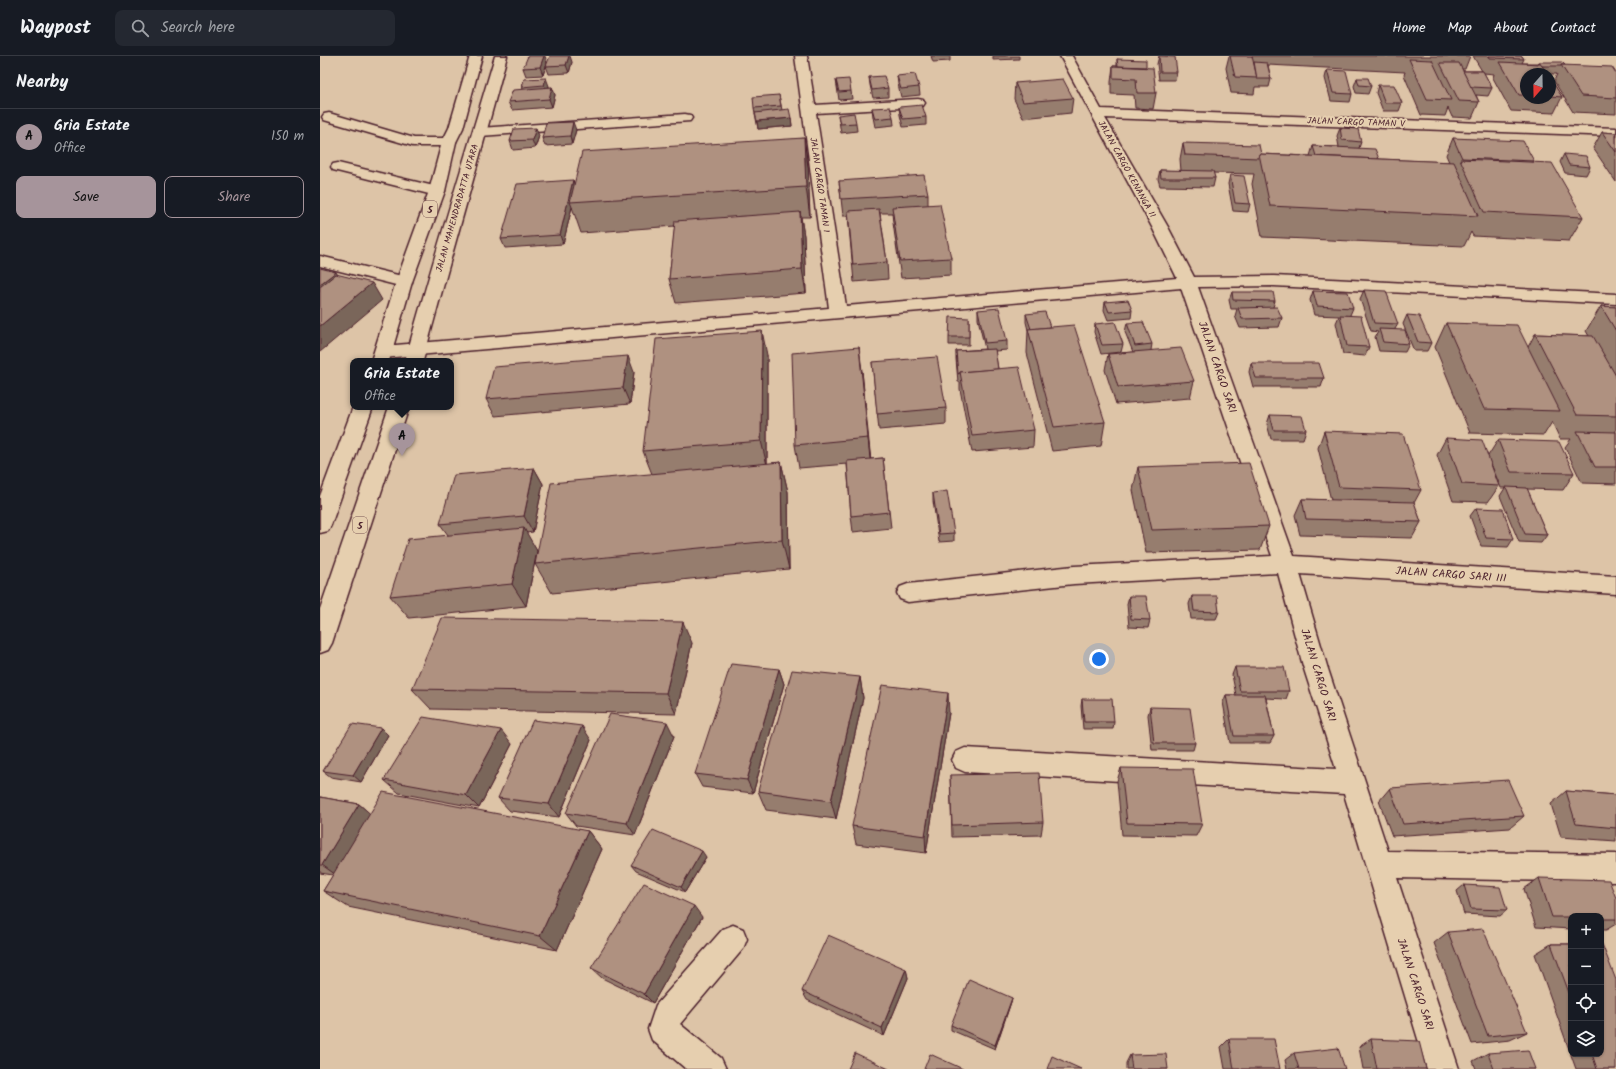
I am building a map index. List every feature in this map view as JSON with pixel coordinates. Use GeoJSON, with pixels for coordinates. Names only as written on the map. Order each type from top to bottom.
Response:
{"type":"FeatureCollection","features":[{"type":"Feature","properties":{"kind":"main road","name":"5"},"geometry":{"type":"LineString","coordinates":[[382,357],[404,282],[437,191],[449,142],[456,128],[476,56]]}},
{"type":"Feature","properties":{"kind":"main road","name":"JALAN MAHENDRADATTA UTARA"},"geometry":{"type":"LineString","coordinates":[[416,355],[444,250],[465,185],[501,56]]}},
{"type":"Feature","properties":{"kind":"main road","name":"JALAN CARGO TAMAN I"},"geometry":{"type":"LineString","coordinates":[[800,56],[838,313]]}},
{"type":"Feature","properties":{"kind":"main road","name":"JALAN CARGO KENANGA II"},"geometry":{"type":"LineString","coordinates":[[1066,56],[1160,227],[1188,282]]}},
{"type":"Feature","properties":{"kind":"main road"},"geometry":{"type":"LineString","coordinates":[[809,109],[918,103]]}},
{"type":"Feature","properties":{"kind":"main road","name":"JALAN CARGO TAMAN V"},"geometry":{"type":"LineString","coordinates":[[1096,113],[1616,132]]}},
{"type":"Feature","properties":{"kind":"main road"},"geometry":{"type":"LineString","coordinates":[[328,117],[413,142],[449,142]]}},
{"type":"Feature","properties":{"kind":"main road"},"geometry":{"type":"LineString","coordinates":[[480,132],[685,118]]}},
{"type":"Feature","properties":{"kind":"main road"},"geometry":{"type":"LineString","coordinates":[[338,167],[437,191]]}},
{"type":"Feature","properties":{"kind":"main road"},"geometry":{"type":"LineString","coordinates":[[320,261],[404,282]]}},
{"type":"Feature","properties":{"kind":"main road"},"geometry":{"type":"LineString","coordinates":[[382,357],[416,355],[838,313],[1188,282],[1274,281],[1616,299]]}},
{"type":"Feature","properties":{"kind":"main road","name":"JALAN CARGO SARI"},"geometry":{"type":"LineString","coordinates":[[1188,282],[1286,564],[1315,666],[1443,1069]]}},
{"type":"Feature","properties":{"kind":"main road"},"geometry":{"type":"LineString","coordinates":[[320,525],[362,410]]}},
{"type":"Feature","properties":{"kind":"main road","name":"5"},"geometry":{"type":"LineString","coordinates":[[320,643],[398,410]]}},
{"type":"Feature","properties":{"kind":"main road","name":"JALAN CARGO SARI III"},"geometry":{"type":"LineString","coordinates":[[908,593],[1074,575],[1286,564],[1616,585]]}},
{"type":"Feature","properties":{"kind":"main road"},"geometry":{"type":"LineString","coordinates":[[965,760],[1353,782]]}},
{"type":"Feature","properties":{"kind":"main road"},"geometry":{"type":"LineString","coordinates":[[1378,864],[1616,868]]}},
{"type":"Feature","properties":{"kind":"main road"},"geometry":{"type":"LineString","coordinates":[[710,1069],[663,1029],[664,1023],[667,1016],[733,939]]}},
{"type":"Feature","properties":{"kind":"building"},"geometry":{"type":"Polygon","coordinates":[[[528,56],[544,56],[540,67],[523,68],[528,56]]]}},
{"type":"Feature","properties":{"kind":"building"},"geometry":{"type":"Polygon","coordinates":[[[550,56],[569,56],[566,65],[546,66],[550,56]]]}},
{"type":"Feature","properties":{"kind":"building"},"geometry":{"type":"Polygon","coordinates":[[[1159,56],[1175,57],[1177,72],[1160,72],[1159,56]]]}},
{"type":"Feature","properties":{"kind":"building"},"geometry":{"type":"Polygon","coordinates":[[[1230,56],[1252,56],[1257,78],[1235,77],[1230,56]]]}},
{"type":"Feature","properties":{"kind":"building"},"geometry":{"type":"Polygon","coordinates":[[[1489,56],[1522,56],[1524,59],[1490,58],[1489,56]]]}},
{"type":"Feature","properties":{"kind":"building"},"geometry":{"type":"Polygon","coordinates":[[[1117,59],[1146,60],[1146,67],[1118,66],[1117,59]]]}},
{"type":"Feature","properties":{"kind":"building"},"geometry":{"type":"Polygon","coordinates":[[[1409,59],[1432,60],[1451,100],[1427,99],[1409,59]]]}},
{"type":"Feature","properties":{"kind":"building"},"geometry":{"type":"Polygon","coordinates":[[[1254,62],[1267,63],[1271,79],[1257,79],[1254,62]]]}},
{"type":"Feature","properties":{"kind":"building"},"geometry":{"type":"Polygon","coordinates":[[[1500,62],[1541,64],[1543,68],[1520,68],[1519,95],[1500,62]]]}},
{"type":"Feature","properties":{"kind":"building"},"geometry":{"type":"Polygon","coordinates":[[[1539,62],[1562,62],[1565,65],[1542,66],[1539,62]]]}},
{"type":"Feature","properties":{"kind":"building"},"geometry":{"type":"Polygon","coordinates":[[[1440,63],[1459,63],[1479,102],[1459,101],[1440,63]]]}},
{"type":"Feature","properties":{"kind":"building"},"geometry":{"type":"Polygon","coordinates":[[[1561,65],[1612,67],[1616,73],[1616,98],[1581,96],[1561,65]]]}},
{"type":"Feature","properties":{"kind":"building"},"geometry":{"type":"Polygon","coordinates":[[[1113,66],[1153,68],[1156,93],[1137,93],[1136,79],[1113,78],[1113,66]]]}},
{"type":"Feature","properties":{"kind":"building"},"geometry":{"type":"Polygon","coordinates":[[[1327,70],[1346,71],[1352,94],[1333,93],[1327,70]]]}},
{"type":"Feature","properties":{"kind":"building"},"geometry":{"type":"Polygon","coordinates":[[[1463,71],[1483,71],[1492,88],[1471,87],[1463,71]]]}},
{"type":"Feature","properties":{"kind":"building"},"geometry":{"type":"Polygon","coordinates":[[[915,74],[919,87],[901,89],[897,76],[915,74]]]}},
{"type":"Feature","properties":{"kind":"building"},"geometry":{"type":"Polygon","coordinates":[[[884,76],[888,88],[872,90],[869,77],[884,76]]]}},
{"type":"Feature","properties":{"kind":"building"},"geometry":{"type":"Polygon","coordinates":[[[546,78],[544,85],[522,87],[524,79],[546,78]]]}},
{"type":"Feature","properties":{"kind":"building"},"geometry":{"type":"Polygon","coordinates":[[[1357,78],[1368,78],[1371,86],[1359,85],[1357,78]]]}},
{"type":"Feature","properties":{"kind":"building"},"geometry":{"type":"Polygon","coordinates":[[[849,79],[851,91],[839,92],[836,80],[849,79]]]}},
{"type":"Feature","properties":{"kind":"building"},"geometry":{"type":"Polygon","coordinates":[[[1063,79],[1073,98],[1023,102],[1015,83],[1063,79]]]}},
{"type":"Feature","properties":{"kind":"building"},"geometry":{"type":"Polygon","coordinates":[[[1378,85],[1394,85],[1402,103],[1385,103],[1378,85]]]}},
{"type":"Feature","properties":{"kind":"building"},"geometry":{"type":"Polygon","coordinates":[[[552,87],[549,99],[508,102],[513,90],[552,87]]]}},
{"type":"Feature","properties":{"kind":"building"},"geometry":{"type":"Polygon","coordinates":[[[1556,88],[1562,97],[1556,96],[1556,88]]]}},
{"type":"Feature","properties":{"kind":"building"},"geometry":{"type":"Polygon","coordinates":[[[779,95],[781,106],[754,108],[753,97],[779,95]]]}},
{"type":"Feature","properties":{"kind":"building"},"geometry":{"type":"Polygon","coordinates":[[[922,105],[926,117],[903,119],[899,107],[922,105]]]}},
{"type":"Feature","properties":{"kind":"building"},"geometry":{"type":"Polygon","coordinates":[[[890,107],[893,117],[875,119],[872,108],[890,107]]]}},
{"type":"Feature","properties":{"kind":"building"},"geometry":{"type":"Polygon","coordinates":[[[789,109],[791,118],[757,121],[755,113],[789,109]]]}},
{"type":"Feature","properties":{"kind":"building"},"geometry":{"type":"Polygon","coordinates":[[[854,113],[856,123],[840,124],[838,115],[854,113]]]}},
{"type":"Feature","properties":{"kind":"building"},"geometry":{"type":"Polygon","coordinates":[[[573,122],[570,136],[542,138],[546,123],[573,122]]]}},
{"type":"Feature","properties":{"kind":"building"},"geometry":{"type":"Polygon","coordinates":[[[536,128],[532,140],[510,141],[514,129],[536,128]]]}},
{"type":"Feature","properties":{"kind":"building"},"geometry":{"type":"Polygon","coordinates":[[[1340,128],[1358,129],[1361,142],[1342,140],[1340,128]]]}},
{"type":"Feature","properties":{"kind":"building"},"geometry":{"type":"Polygon","coordinates":[[[1602,132],[1616,133],[1616,152],[1602,132]]]}},
{"type":"Feature","properties":{"kind":"building"},"geometry":{"type":"Polygon","coordinates":[[[804,138],[806,187],[570,202],[582,152],[804,138]]]}},
{"type":"Feature","properties":{"kind":"building"},"geometry":{"type":"Polygon","coordinates":[[[1453,138],[1523,141],[1534,161],[1462,158],[1453,138]]]}},
{"type":"Feature","properties":{"kind":"building"},"geometry":{"type":"Polygon","coordinates":[[[1183,143],[1259,145],[1261,154],[1259,154],[1258,158],[1185,155],[1183,143]]]}},
{"type":"Feature","properties":{"kind":"building"},"geometry":{"type":"Polygon","coordinates":[[[1313,146],[1375,149],[1379,159],[1316,156],[1313,146]]]}},
{"type":"Feature","properties":{"kind":"building"},"geometry":{"type":"Polygon","coordinates":[[[1259,154],[1454,162],[1478,216],[1270,206],[1259,154]]]}},
{"type":"Feature","properties":{"kind":"building"},"geometry":{"type":"Polygon","coordinates":[[[1564,154],[1586,156],[1590,167],[1569,165],[1564,154]]]}},
{"type":"Feature","properties":{"kind":"building"},"geometry":{"type":"Polygon","coordinates":[[[1460,159],[1552,163],[1583,217],[1484,212],[1460,159]]]}},
{"type":"Feature","properties":{"kind":"building"},"geometry":{"type":"Polygon","coordinates":[[[1160,170],[1213,171],[1215,178],[1161,178],[1160,170]]]}},
{"type":"Feature","properties":{"kind":"building"},"geometry":{"type":"Polygon","coordinates":[[[924,175],[928,194],[841,199],[839,181],[924,175]]]}},
{"type":"Feature","properties":{"kind":"building"},"geometry":{"type":"Polygon","coordinates":[[[1230,175],[1244,176],[1250,204],[1235,203],[1230,175]]]}},
{"type":"Feature","properties":{"kind":"building"},"geometry":{"type":"Polygon","coordinates":[[[573,180],[560,235],[501,239],[517,184],[573,180]]]}},
{"type":"Feature","properties":{"kind":"building"},"geometry":{"type":"Polygon","coordinates":[[[940,204],[951,258],[900,261],[892,207],[940,204]]]}},
{"type":"Feature","properties":{"kind":"building"},"geometry":{"type":"Polygon","coordinates":[[[879,209],[887,262],[853,265],[848,211],[879,209]]]}},
{"type":"Feature","properties":{"kind":"building"},"geometry":{"type":"Polygon","coordinates":[[[800,212],[802,269],[669,279],[675,221],[800,212]]]}},
{"type":"Feature","properties":{"kind":"building"},"geometry":{"type":"Polygon","coordinates":[[[320,268],[336,272],[320,284],[320,268]]]}},
{"type":"Feature","properties":{"kind":"building"},"geometry":{"type":"Polygon","coordinates":[[[336,274],[372,283],[320,326],[320,287],[336,274]]]}},
{"type":"Feature","properties":{"kind":"building"},"geometry":{"type":"Polygon","coordinates":[[[1364,290],[1386,291],[1398,324],[1374,323],[1364,290]]]}},
{"type":"Feature","properties":{"kind":"building"},"geometry":{"type":"Polygon","coordinates":[[[1313,291],[1348,292],[1353,308],[1317,306],[1313,291]]]}},
{"type":"Feature","properties":{"kind":"building"},"geometry":{"type":"Polygon","coordinates":[[[1232,292],[1273,292],[1275,301],[1233,300],[1232,292]]]}},
{"type":"Feature","properties":{"kind":"building"},"geometry":{"type":"Polygon","coordinates":[[[1128,300],[1132,310],[1109,312],[1105,302],[1128,300]]]}},
{"type":"Feature","properties":{"kind":"building"},"geometry":{"type":"Polygon","coordinates":[[[1601,306],[1616,307],[1616,331],[1601,306]]]}},
{"type":"Feature","properties":{"kind":"building"},"geometry":{"type":"Polygon","coordinates":[[[1277,307],[1282,318],[1242,319],[1238,308],[1277,307]]]}},
{"type":"Feature","properties":{"kind":"building"},"geometry":{"type":"Polygon","coordinates":[[[999,308],[1007,341],[985,343],[978,310],[999,308]]]}},
{"type":"Feature","properties":{"kind":"building"},"geometry":{"type":"Polygon","coordinates":[[[1045,312],[1050,327],[1031,329],[1026,314],[1045,312]]]}},
{"type":"Feature","properties":{"kind":"building"},"geometry":{"type":"Polygon","coordinates":[[[1340,315],[1361,316],[1369,347],[1347,346],[1340,315]]]}},
{"type":"Feature","properties":{"kind":"building"},"geometry":{"type":"Polygon","coordinates":[[[1407,315],[1419,316],[1431,343],[1418,342],[1407,315]]]}},
{"type":"Feature","properties":{"kind":"building"},"geometry":{"type":"Polygon","coordinates":[[[950,317],[969,318],[969,337],[949,337],[950,317]]]}},
{"type":"Feature","properties":{"kind":"building"},"geometry":{"type":"Polygon","coordinates":[[[1115,322],[1123,344],[1102,345],[1095,324],[1115,322]]]}},
{"type":"Feature","properties":{"kind":"building"},"geometry":{"type":"Polygon","coordinates":[[[1143,322],[1152,344],[1135,346],[1127,323],[1143,322]]]}},
{"type":"Feature","properties":{"kind":"building"},"geometry":{"type":"Polygon","coordinates":[[[1446,323],[1517,325],[1560,411],[1484,409],[1446,323]]]}},
{"type":"Feature","properties":{"kind":"building"},"geometry":{"type":"Polygon","coordinates":[[[1074,325],[1105,422],[1054,427],[1028,329],[1074,325]]]}},
{"type":"Feature","properties":{"kind":"building"},"geometry":{"type":"Polygon","coordinates":[[[1379,329],[1405,330],[1409,344],[1383,342],[1379,329]]]}},
{"type":"Feature","properties":{"kind":"building"},"geometry":{"type":"Polygon","coordinates":[[[762,331],[761,441],[643,451],[656,339],[762,331]]]}},
{"type":"Feature","properties":{"kind":"building"},"geometry":{"type":"Polygon","coordinates":[[[1535,334],[1593,336],[1616,376],[1616,416],[1577,415],[1535,334]]]}},
{"type":"Feature","properties":{"kind":"building"},"geometry":{"type":"Polygon","coordinates":[[[859,347],[868,438],[795,445],[792,353],[859,347]]]}},
{"type":"Feature","properties":{"kind":"building"},"geometry":{"type":"Polygon","coordinates":[[[1181,348],[1194,381],[1118,387],[1108,354],[1181,348]]]}},
{"type":"Feature","properties":{"kind":"building"},"geometry":{"type":"Polygon","coordinates":[[[995,349],[998,369],[960,372],[958,374],[956,351],[995,349]]]}},
{"type":"Feature","properties":{"kind":"building"},"geometry":{"type":"Polygon","coordinates":[[[628,356],[623,388],[486,399],[494,367],[628,356]]]}},
{"type":"Feature","properties":{"kind":"building"},"geometry":{"type":"Polygon","coordinates":[[[937,357],[946,408],[877,414],[872,362],[937,357]]]}},
{"type":"Feature","properties":{"kind":"building"},"geometry":{"type":"Polygon","coordinates":[[[1251,363],[1319,363],[1324,378],[1256,378],[1251,363]]]}},
{"type":"Feature","properties":{"kind":"building"},"geometry":{"type":"Polygon","coordinates":[[[1019,367],[1034,430],[972,436],[960,372],[1019,367]]]}},
{"type":"Feature","properties":{"kind":"building"},"geometry":{"type":"Polygon","coordinates":[[[1270,415],[1302,416],[1306,430],[1274,430],[1270,415]]]}},
{"type":"Feature","properties":{"kind":"building"},"geometry":{"type":"Polygon","coordinates":[[[1324,431],[1403,434],[1421,490],[1339,487],[1324,431]]]}},
{"type":"Feature","properties":{"kind":"building"},"geometry":{"type":"Polygon","coordinates":[[[1577,431],[1616,432],[1616,467],[1595,467],[1577,431]]]}},
{"type":"Feature","properties":{"kind":"building"},"geometry":{"type":"Polygon","coordinates":[[[1446,438],[1482,440],[1499,486],[1462,484],[1446,438]]]}},
{"type":"Feature","properties":{"kind":"building"},"geometry":{"type":"Polygon","coordinates":[[[1498,440],[1559,442],[1574,473],[1511,472],[1498,440]]]}},
{"type":"Feature","properties":{"kind":"building"},"geometry":{"type":"Polygon","coordinates":[[[883,458],[889,512],[851,516],[847,461],[883,458]]]}},
{"type":"Feature","properties":{"kind":"building"},"geometry":{"type":"Polygon","coordinates":[[[781,462],[782,540],[535,564],[551,483],[781,462]]]}},
{"type":"Feature","properties":{"kind":"building"},"geometry":{"type":"Polygon","coordinates":[[[1249,463],[1269,526],[1152,530],[1138,467],[1249,463]]]}},
{"type":"Feature","properties":{"kind":"building"},"geometry":{"type":"Polygon","coordinates":[[[534,468],[524,516],[440,524],[454,475],[534,468]]]}},
{"type":"Feature","properties":{"kind":"building"},"geometry":{"type":"Polygon","coordinates":[[[1506,487],[1527,488],[1547,535],[1525,534],[1506,487]]]}},
{"type":"Feature","properties":{"kind":"building"},"geometry":{"type":"Polygon","coordinates":[[[947,491],[954,533],[939,534],[933,493],[947,491]]]}},
{"type":"Feature","properties":{"kind":"building"},"geometry":{"type":"Polygon","coordinates":[[[1302,499],[1414,502],[1421,522],[1306,519],[1302,499]]]}},
{"type":"Feature","properties":{"kind":"building"},"geometry":{"type":"Polygon","coordinates":[[[1476,508],[1503,509],[1513,539],[1486,538],[1476,508]]]}},
{"type":"Feature","properties":{"kind":"building"},"geometry":{"type":"Polygon","coordinates":[[[524,528],[512,584],[390,596],[408,539],[524,528]]]}},
{"type":"Feature","properties":{"kind":"building"},"geometry":{"type":"Polygon","coordinates":[[[1129,596],[1146,596],[1150,620],[1131,619],[1129,596]]]}},
{"type":"Feature","properties":{"kind":"building"},"geometry":{"type":"Polygon","coordinates":[[[1192,596],[1217,596],[1219,612],[1194,611],[1192,596]]]}},
{"type":"Feature","properties":{"kind":"building"},"geometry":{"type":"Polygon","coordinates":[[[442,618],[683,622],[666,693],[412,689],[442,618]]]}},
{"type":"Feature","properties":{"kind":"building"},"geometry":{"type":"Polygon","coordinates":[[[731,664],[779,669],[747,780],[695,774],[731,664]]]}},
{"type":"Feature","properties":{"kind":"building"},"geometry":{"type":"Polygon","coordinates":[[[1235,667],[1284,667],[1289,691],[1240,691],[1235,667]]]}},
{"type":"Feature","properties":{"kind":"building"},"geometry":{"type":"Polygon","coordinates":[[[792,670],[860,677],[831,801],[758,791],[792,670]]]}},
{"type":"Feature","properties":{"kind":"building"},"geometry":{"type":"Polygon","coordinates":[[[882,685],[948,693],[925,836],[852,826],[882,685]]]}},
{"type":"Feature","properties":{"kind":"building"},"geometry":{"type":"Polygon","coordinates":[[[1226,695],[1265,695],[1274,736],[1234,736],[1226,695]]]}},
{"type":"Feature","properties":{"kind":"building"},"geometry":{"type":"Polygon","coordinates":[[[1082,699],[1112,699],[1114,722],[1084,722],[1082,699]]]}},
{"type":"Feature","properties":{"kind":"building"},"geometry":{"type":"Polygon","coordinates":[[[1150,707],[1190,708],[1195,743],[1154,743],[1150,707]]]}},
{"type":"Feature","properties":{"kind":"building"},"geometry":{"type":"Polygon","coordinates":[[[610,714],[667,722],[627,823],[566,813],[610,714]]]}},
{"type":"Feature","properties":{"kind":"building"},"geometry":{"type":"Polygon","coordinates":[[[423,717],[501,730],[466,795],[384,780],[423,717]]]}},
{"type":"Feature","properties":{"kind":"building"},"geometry":{"type":"Polygon","coordinates":[[[533,720],[582,726],[549,804],[498,798],[533,720]]]}},
{"type":"Feature","properties":{"kind":"building"},"geometry":{"type":"Polygon","coordinates":[[[352,724],[381,728],[353,775],[323,771],[352,724]]]}},
{"type":"Feature","properties":{"kind":"building"},"geometry":{"type":"Polygon","coordinates":[[[1121,768],[1193,769],[1202,824],[1127,823],[1121,768]]]}},
{"type":"Feature","properties":{"kind":"building"},"geometry":{"type":"Polygon","coordinates":[[[1039,773],[1043,822],[952,825],[950,775],[1039,773]]]}},
{"type":"Feature","properties":{"kind":"building"},"geometry":{"type":"Polygon","coordinates":[[[1508,780],[1524,816],[1403,824],[1390,788],[1508,780]]]}},
{"type":"Feature","properties":{"kind":"building"},"geometry":{"type":"Polygon","coordinates":[[[1566,791],[1616,795],[1616,828],[1576,824],[1566,791]]]}},
{"type":"Feature","properties":{"kind":"building"},"geometry":{"type":"Polygon","coordinates":[[[383,792],[588,831],[540,936],[323,891],[383,792]]]}},
{"type":"Feature","properties":{"kind":"building"},"geometry":{"type":"Polygon","coordinates":[[[320,797],[359,804],[322,865],[320,865],[320,797]]]}},
{"type":"Feature","properties":{"kind":"building"},"geometry":{"type":"Polygon","coordinates":[[[653,830],[702,851],[681,887],[631,865],[653,830]]]}},
{"type":"Feature","properties":{"kind":"building"},"geometry":{"type":"Polygon","coordinates":[[[1539,878],[1609,880],[1616,898],[1616,919],[1604,919],[1604,913],[1568,913],[1568,917],[1552,917],[1539,878]]]}},
{"type":"Feature","properties":{"kind":"building"},"geometry":{"type":"Polygon","coordinates":[[[644,883],[694,906],[644,994],[591,968],[644,883]]]}},
{"type":"Feature","properties":{"kind":"building"},"geometry":{"type":"Polygon","coordinates":[[[1464,885],[1500,887],[1507,910],[1471,909],[1464,885]]]}},
{"type":"Feature","properties":{"kind":"building"},"geometry":{"type":"Polygon","coordinates":[[[1483,929],[1527,1032],[1488,1036],[1448,932],[1483,929]]]}},
{"type":"Feature","properties":{"kind":"building"},"geometry":{"type":"Polygon","coordinates":[[[828,935],[906,969],[882,1028],[802,991],[828,935]]]}},
{"type":"Feature","properties":{"kind":"building"},"geometry":{"type":"Polygon","coordinates":[[[1551,944],[1568,944],[1568,990],[1551,944]]]}},
{"type":"Feature","properties":{"kind":"building"},"geometry":{"type":"Polygon","coordinates":[[[1604,949],[1616,980],[1616,1069],[1597,1069],[1593,1057],[1604,1057],[1604,949]]]}},
{"type":"Feature","properties":{"kind":"building"},"geometry":{"type":"Polygon","coordinates":[[[969,979],[1012,998],[995,1045],[951,1025],[969,979]]]}},
{"type":"Feature","properties":{"kind":"building"},"geometry":{"type":"Polygon","coordinates":[[[1229,1039],[1274,1039],[1280,1069],[1234,1069],[1229,1039]]]}},
{"type":"Feature","properties":{"kind":"building"},"geometry":{"type":"Polygon","coordinates":[[[1371,1039],[1419,1041],[1426,1069],[1377,1069],[1371,1039]]]}},
{"type":"Feature","properties":{"kind":"building"},"geometry":{"type":"Polygon","coordinates":[[[1338,1048],[1345,1069],[1299,1069],[1294,1053],[1338,1048]]]}},
{"type":"Feature","properties":{"kind":"building"},"geometry":{"type":"Polygon","coordinates":[[[1528,1050],[1535,1069],[1494,1069],[1488,1053],[1528,1050]]]}},
{"type":"Feature","properties":{"kind":"building"},"geometry":{"type":"Polygon","coordinates":[[[855,1053],[889,1069],[848,1069],[855,1053]]]}},
{"type":"Feature","properties":{"kind":"building"},"geometry":{"type":"Polygon","coordinates":[[[930,1054],[963,1069],[924,1069],[930,1054]]]}},
{"type":"Feature","properties":{"kind":"building"},"geometry":{"type":"Polygon","coordinates":[[[1166,1054],[1168,1069],[1132,1069],[1130,1055],[1166,1054]]]}},
{"type":"Feature","properties":{"kind":"building"},"geometry":{"type":"Polygon","coordinates":[[[1052,1056],[1081,1069],[1047,1069],[1052,1056]]]}},
{"type":"Feature","properties":{"kind":"place","name":"Gria Estate"},"geometry":{"type":"Point","coordinates":[402,456]}}]}
